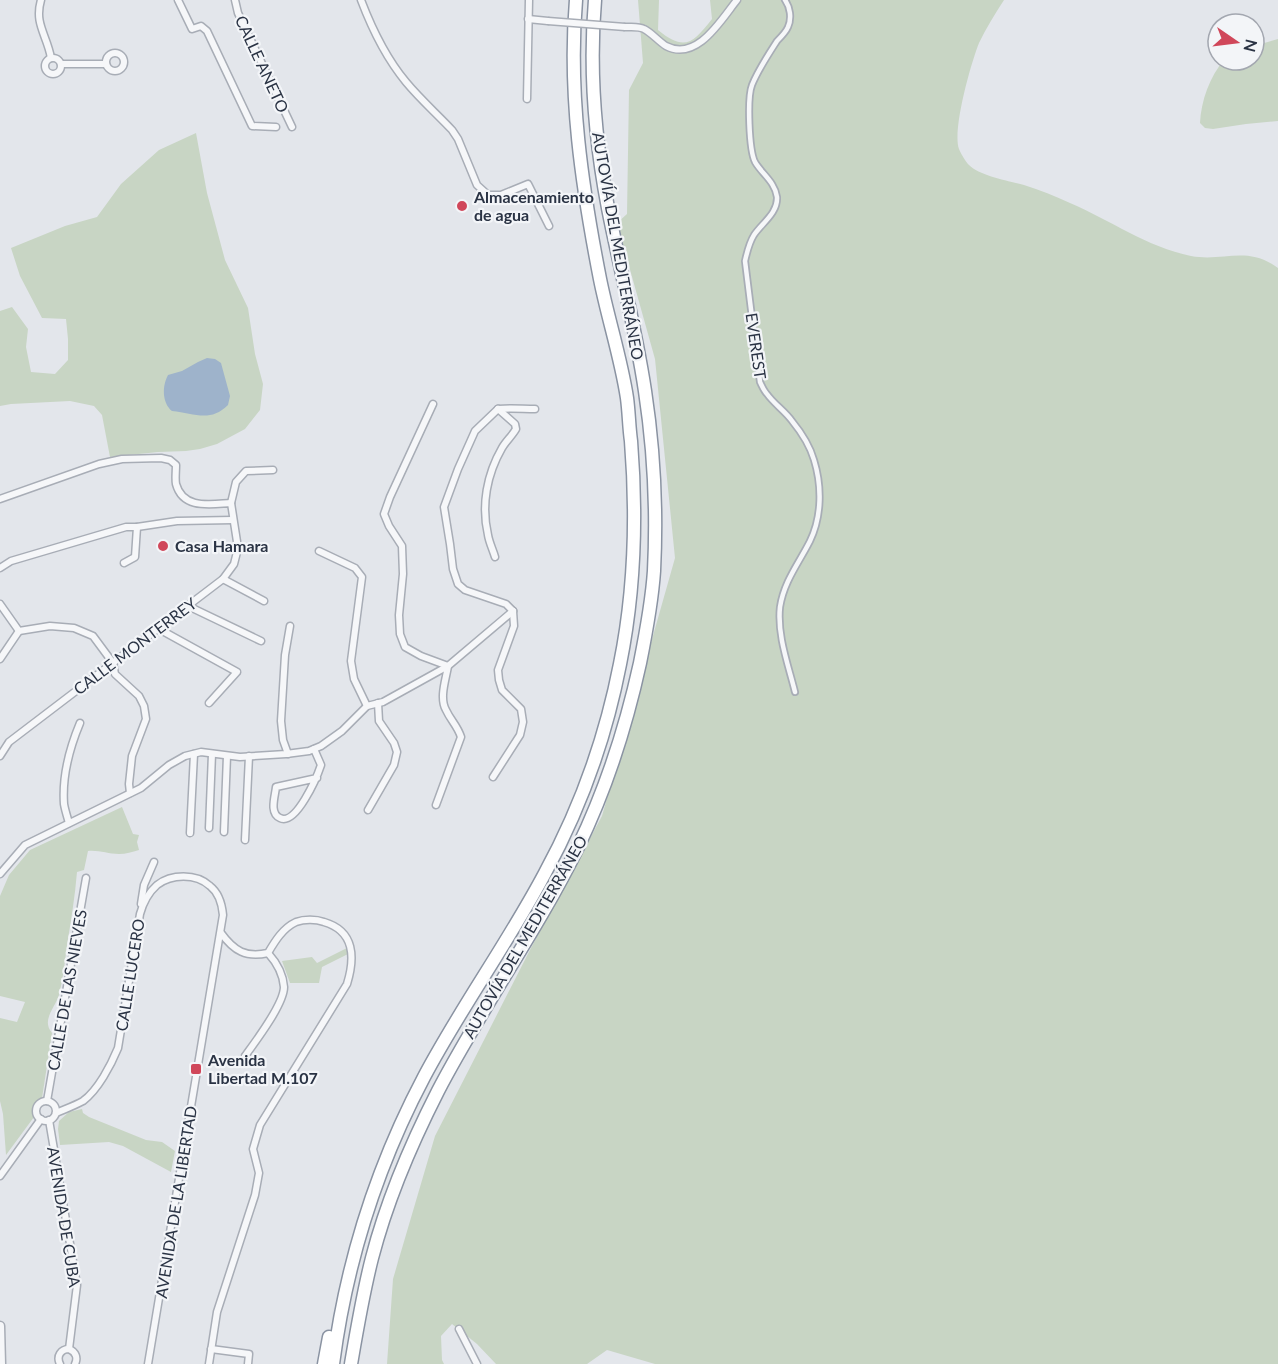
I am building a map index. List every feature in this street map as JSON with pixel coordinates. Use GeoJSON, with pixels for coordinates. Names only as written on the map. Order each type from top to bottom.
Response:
{"type":"FeatureCollection","features":[{"type":"Feature","properties":{"kind":"highway","name":"AUTOVÍA DEL MEDITERRÁNEO"},"geometry":{"type":"LineString","coordinates":[[333,1364],[341,1311],[362,1227],[401,1122],[464,1005],[522,914],[564,836],[605,728],[620,662],[632,575],[635,532],[634,483],[627,398],[601,281],[582,180],[577,133],[574,46],[576,0]]}},
{"type":"Feature","properties":{"kind":"highway","name":"AUTOVÍA DEL MEDITERRÁNEO"},"geometry":{"type":"LineString","coordinates":[[351,1364],[372,1258],[399,1176],[438,1090],[471,1030],[551,898],[598,803],[629,709],[640,661],[654,574],[655,494],[645,392],[599,152],[592,55],[595,0]]}},
{"type":"Feature","properties":{"kind":"highway"},"geometry":{"type":"LineString","coordinates":[[324,1364],[340,1286],[362,1227]]}},
{"type":"Feature","properties":{"kind":"highway"},"geometry":{"type":"LineString","coordinates":[[357,1364],[362,1306]]}},
{"type":"Feature","properties":{"kind":"street"},"geometry":{"type":"LineString","coordinates":[[41,0],[38,12],[40,26],[51,58]]}},
{"type":"Feature","properties":{"kind":"street"},"geometry":{"type":"LineString","coordinates":[[178,0],[192,29],[201,26],[207,30],[252,126],[276,127]]}},
{"type":"Feature","properties":{"kind":"street","name":"CALLE ANETO"},"geometry":{"type":"LineString","coordinates":[[235,0],[238,13],[292,127]]}},
{"type":"Feature","properties":{"kind":"street"},"geometry":{"type":"LineString","coordinates":[[361,0],[370,24],[405,81],[458,139],[477,185],[488,195],[501,195],[528,184],[549,226]]}},
{"type":"Feature","properties":{"kind":"street"},"geometry":{"type":"LineString","coordinates":[[527,99],[529,0]]}},
{"type":"Feature","properties":{"kind":"street"},"geometry":{"type":"LineString","coordinates":[[528,19],[644,29],[657,40],[674,49],[689,49],[702,42],[737,0]]}},
{"type":"Feature","properties":{"kind":"street","name":"EVEREST"},"geometry":{"type":"LineString","coordinates":[[786,0],[790,16],[788,26],[766,58],[752,86],[749,98],[752,153],[756,164],[773,185],[777,198],[774,212],[754,234],[748,246],[745,261],[760,382],[767,394],[792,420],[804,438],[814,459],[818,476],[820,496],[816,527],[791,572],[780,608],[779,625],[782,644],[795,692]]}},
{"type":"Feature","properties":{"kind":"street"},"geometry":{"type":"LineString","coordinates":[[51,58],[56,58],[61,64],[59,72],[54,74],[49,73],[45,66],[46,61],[51,58]]}},
{"type":"Feature","properties":{"kind":"street"},"geometry":{"type":"LineString","coordinates":[[61,64],[106,64]]}},
{"type":"Feature","properties":{"kind":"street"},"geometry":{"type":"LineString","coordinates":[[433,404],[384,514],[402,546],[403,574],[399,615],[400,634],[405,647],[448,666]]}},
{"type":"Feature","properties":{"kind":"street"},"geometry":{"type":"LineString","coordinates":[[493,777],[520,735],[523,722],[521,710],[502,690],[498,670],[514,626],[513,611],[506,604],[465,590],[458,584],[453,569],[444,507],[475,431],[498,409],[536,409]]}},
{"type":"Feature","properties":{"kind":"street"},"geometry":{"type":"LineString","coordinates":[[495,557],[485,514],[486,490],[490,472],[516,429],[515,424],[498,409]]}},
{"type":"Feature","properties":{"kind":"street"},"geometry":{"type":"LineString","coordinates":[[0,499],[99,464],[123,459],[161,458],[170,460],[176,465],[175,482],[180,492],[194,504],[231,503],[236,482],[246,471],[273,470]]}},
{"type":"Feature","properties":{"kind":"street","name":"CALLE MONTERREY"},"geometry":{"type":"LineString","coordinates":[[0,756],[9,742],[223,579],[234,564],[238,548],[231,503]]}},
{"type":"Feature","properties":{"kind":"street"},"geometry":{"type":"LineString","coordinates":[[0,568],[11,561],[126,527],[177,521],[233,520]]}},
{"type":"Feature","properties":{"kind":"street"},"geometry":{"type":"LineString","coordinates":[[124,563],[135,557],[137,527]]}},
{"type":"Feature","properties":{"kind":"street"},"geometry":{"type":"LineString","coordinates":[[319,551],[355,568],[362,577],[351,661],[354,679],[367,706]]}},
{"type":"Feature","properties":{"kind":"street"},"geometry":{"type":"LineString","coordinates":[[223,579],[264,601]]}},
{"type":"Feature","properties":{"kind":"street"},"geometry":{"type":"LineString","coordinates":[[0,604],[19,631]]}},
{"type":"Feature","properties":{"kind":"street"},"geometry":{"type":"LineString","coordinates":[[188,606],[261,641]]}},
{"type":"Feature","properties":{"kind":"street"},"geometry":{"type":"LineString","coordinates":[[0,874],[25,845],[141,788],[169,765],[185,756],[201,753],[227,756],[288,754],[309,752],[321,746],[342,731],[367,706],[383,702],[448,666],[513,611]]}},
{"type":"Feature","properties":{"kind":"street"},"geometry":{"type":"LineString","coordinates":[[0,659],[19,631],[51,626],[74,628],[93,636],[113,663],[115,674],[139,696],[144,706],[146,719],[132,756],[130,793]]}},
{"type":"Feature","properties":{"kind":"street"},"geometry":{"type":"LineString","coordinates":[[288,754],[282,740],[281,721],[282,686],[290,626]]}},
{"type":"Feature","properties":{"kind":"street"},"geometry":{"type":"LineString","coordinates":[[159,629],[237,672],[209,703]]}},
{"type":"Feature","properties":{"kind":"street"},"geometry":{"type":"LineString","coordinates":[[436,805],[461,737],[458,727],[444,707],[443,691],[448,666]]}},
{"type":"Feature","properties":{"kind":"street"},"geometry":{"type":"LineString","coordinates":[[368,810],[394,765],[397,752],[394,743],[379,721],[378,703]]}},
{"type":"Feature","properties":{"kind":"street"},"geometry":{"type":"LineString","coordinates":[[69,823],[64,805],[65,783],[71,745],[80,723]]}},
{"type":"Feature","properties":{"kind":"street"},"geometry":{"type":"LineString","coordinates":[[314,749],[321,765],[317,778],[301,805],[290,818],[285,820],[274,814],[276,787],[317,778]]}},
{"type":"Feature","properties":{"kind":"street"},"geometry":{"type":"LineString","coordinates":[[190,833],[194,754]]}},
{"type":"Feature","properties":{"kind":"street"},"geometry":{"type":"LineString","coordinates":[[209,828],[212,754]]}},
{"type":"Feature","properties":{"kind":"street"},"geometry":{"type":"LineString","coordinates":[[224,832],[227,756]]}},
{"type":"Feature","properties":{"kind":"street"},"geometry":{"type":"LineString","coordinates":[[245,840],[249,756]]}},
{"type":"Feature","properties":{"kind":"street"},"geometry":{"type":"LineString","coordinates":[[140,914],[144,885],[154,862]]}},
{"type":"Feature","properties":{"kind":"street","name":"CALLE LUCERO"},"geometry":{"type":"LineString","coordinates":[[56,1113],[84,1100],[113,1060],[118,1048],[140,914],[148,894],[155,886],[172,877],[191,877],[209,885],[222,904],[221,933]]}},
{"type":"Feature","properties":{"kind":"street","name":"CALLE DE LAS NIEVES"},"geometry":{"type":"LineString","coordinates":[[47,1101],[86,878]]}},
{"type":"Feature","properties":{"kind":"street"},"geometry":{"type":"LineString","coordinates":[[209,1364],[217,1312],[255,1195],[259,1173],[253,1149],[256,1136],[347,984],[351,969],[348,940],[342,931],[322,921],[297,922],[276,939],[268,953]]}},
{"type":"Feature","properties":{"kind":"street"},"geometry":{"type":"LineString","coordinates":[[221,933],[228,942],[251,956],[268,953]]}},
{"type":"Feature","properties":{"kind":"street","name":"AVENIDA DE LA LIBERTAD"},"geometry":{"type":"LineString","coordinates":[[148,1364],[221,933]]}},
{"type":"Feature","properties":{"kind":"street"},"geometry":{"type":"LineString","coordinates":[[245,1056],[277,1007],[284,990],[278,966],[268,953]]}},
{"type":"Feature","properties":{"kind":"street"},"geometry":{"type":"LineString","coordinates":[[47,1101],[54,1104],[56,1113],[50,1120],[45,1121],[37,1114],[37,1108],[41,1102],[47,1101]]}},
{"type":"Feature","properties":{"kind":"street"},"geometry":{"type":"LineString","coordinates":[[0,1176],[41,1119]]}},
{"type":"Feature","properties":{"kind":"street","name":"AVENIDA DE CUBA"},"geometry":{"type":"LineString","coordinates":[[50,1120],[77,1285],[69,1349]]}},
{"type":"Feature","properties":{"kind":"street"},"geometry":{"type":"LineString","coordinates":[[0,1326],[1,1364]]}},
{"type":"Feature","properties":{"kind":"street"},"geometry":{"type":"LineString","coordinates":[[459,1329],[477,1364]]}},
{"type":"Feature","properties":{"kind":"street"},"geometry":{"type":"LineString","coordinates":[[60,1364],[59,1354],[69,1349],[76,1355],[75,1364]]}},
{"type":"Feature","properties":{"kind":"street"},"geometry":{"type":"LineString","coordinates":[[211,1349],[249,1354],[248,1364]]}},
{"type":"Feature","properties":{"kind":"green space"},"geometry":{"type":"Polygon","coordinates":[[[638,0],[659,0],[658,30],[667,37],[682,43],[694,39],[712,19],[710,0],[1004,0],[979,43],[963,96],[958,140],[960,151],[969,165],[987,175],[1053,196],[1144,240],[1175,252],[1203,257],[1256,257],[1278,268],[1278,1364],[655,1364],[607,1350],[587,1364],[496,1364],[477,1344],[452,1324],[441,1336],[444,1364],[387,1364],[393,1279],[435,1136],[532,946],[602,816],[675,558],[655,359],[617,223],[627,214],[629,90],[643,63],[638,0]]]}},
{"type":"Feature","properties":{"kind":"green space"},"geometry":{"type":"Polygon","coordinates":[[[1278,39],[1278,121],[1205,128],[1200,123],[1201,115],[1204,98],[1214,74],[1215,72],[1266,72],[1266,42],[1278,39]]]}},
{"type":"Feature","properties":{"kind":"green space"},"geometry":{"type":"Polygon","coordinates":[[[196,133],[207,193],[225,260],[248,308],[255,354],[263,384],[260,410],[245,429],[217,444],[186,451],[110,457],[102,415],[94,406],[70,401],[0,406],[0,311],[12,307],[28,329],[26,347],[31,372],[55,374],[68,360],[66,319],[42,318],[20,276],[11,248],[65,226],[97,217],[121,184],[159,150],[196,133]]]}},
{"type":"Feature","properties":{"kind":"green space"},"geometry":{"type":"Polygon","coordinates":[[[122,807],[133,834],[139,835],[137,842],[139,850],[119,854],[88,851],[84,870],[77,872],[62,983],[48,1019],[52,1033],[42,1098],[34,1106],[34,1117],[6,1155],[0,1101],[0,1018],[17,1022],[25,1002],[0,996],[0,896],[9,875],[30,850],[122,807]]]}},
{"type":"Feature","properties":{"kind":"green space"},"geometry":{"type":"Polygon","coordinates":[[[347,948],[348,954],[322,967],[319,983],[290,983],[282,961],[312,957],[317,963],[347,948]]]}},
{"type":"Feature","properties":{"kind":"green space"},"geometry":{"type":"Polygon","coordinates":[[[82,1109],[83,1113],[89,1117],[146,1140],[162,1142],[175,1151],[171,1172],[123,1146],[109,1142],[60,1145],[59,1121],[69,1112],[82,1109]]]}},
{"type":"Feature","properties":{"kind":"water"},"geometry":{"type":"Polygon","coordinates":[[[207,358],[221,363],[230,396],[228,405],[215,414],[202,416],[172,411],[166,404],[164,394],[168,375],[182,371],[207,358]]]}},
{"type":"Feature","properties":{"kind":"place","name":"Almacenamiento de agua"},"geometry":{"type":"Point","coordinates":[462,206]}},
{"type":"Feature","properties":{"kind":"place","name":"Casa Hamara"},"geometry":{"type":"Point","coordinates":[163,546]}},
{"type":"Feature","properties":{"kind":"place","name":"Avenida Libertad M.107"},"geometry":{"type":"Point","coordinates":[196,1069]}}]}
